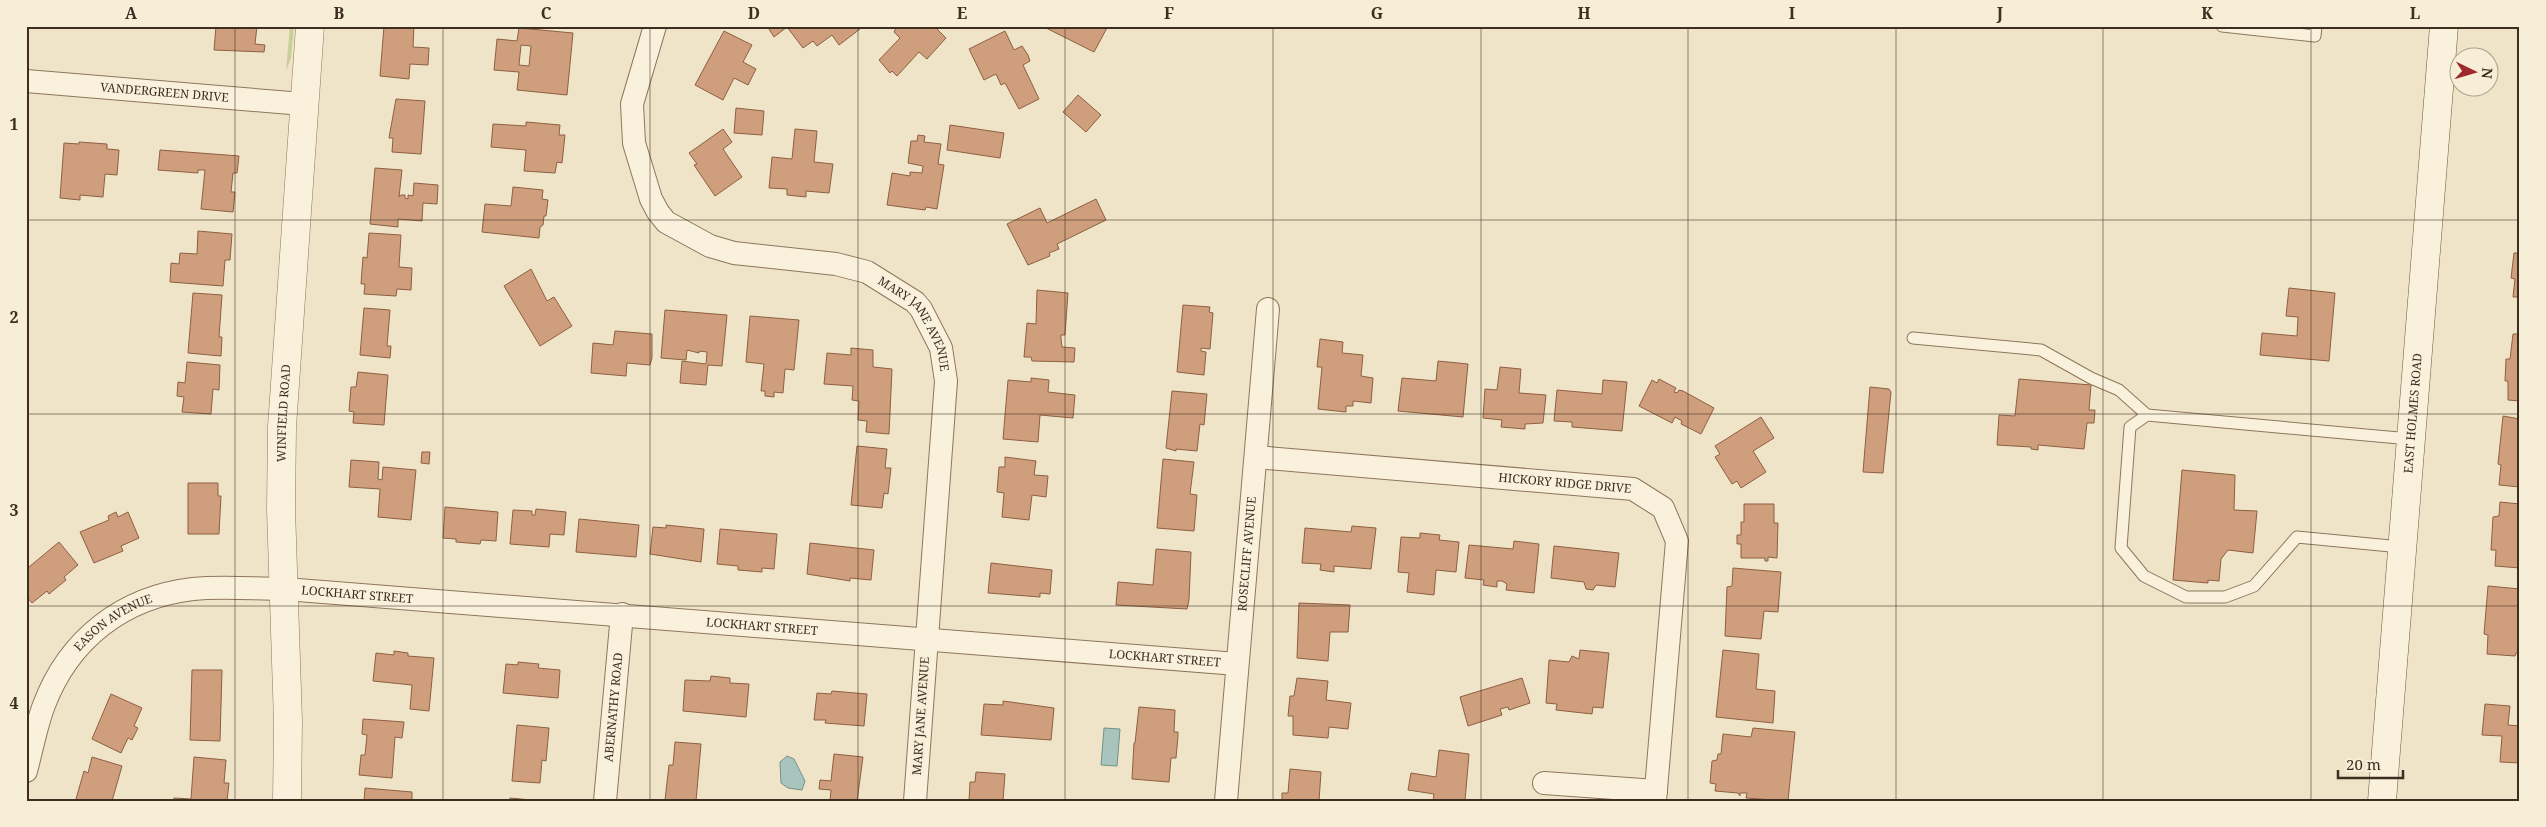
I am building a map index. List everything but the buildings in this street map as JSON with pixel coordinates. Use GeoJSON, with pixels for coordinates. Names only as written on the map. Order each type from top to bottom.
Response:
{"type":"FeatureCollection","features":[{"type":"Feature","properties":{"kind":"main road","name":"WINFIELD ROAD"},"geometry":{"type":"LineString","coordinates":[[287,801],[285,589],[281,509],[283,397],[310,26]]}},
{"type":"Feature","properties":{"kind":"main road","name":"EAST HOLMES ROAD"},"geometry":{"type":"LineString","coordinates":[[2382,801],[2444,26]]}},
{"type":"Feature","properties":{"kind":"street","name":"MARY JANE AVENUE"},"geometry":{"type":"LineString","coordinates":[[655,26],[632,104],[634,143],[651,199],[666,222],[710,246],[734,253],[836,264],[867,272],[915,302],[927,318],[941,348],[946,381],[915,801]]}},
{"type":"Feature","properties":{"kind":"street","name":"VANDERGREEN DRIVE"},"geometry":{"type":"LineString","coordinates":[[26,81],[303,104]]}},
{"type":"Feature","properties":{"kind":"street","name":"ROSECLIFF AVENUE"},"geometry":{"type":"LineString","coordinates":[[1226,801],[1268,309]]}},
{"type":"Feature","properties":{"kind":"street","name":"HICKORY RIDGE DRIVE"},"geometry":{"type":"LineString","coordinates":[[1256,457],[1634,488],[1663,508],[1677,541],[1655,796]]}},
{"type":"Feature","properties":{"kind":"street","name":"EASON AVENUE"},"geometry":{"type":"LineString","coordinates":[[26,771],[44,706],[60,671],[76,648],[94,630],[111,618],[134,606],[174,592],[209,588],[285,589]]}},
{"type":"Feature","properties":{"kind":"street","name":"LOCKHART STREET"},"geometry":{"type":"LineString","coordinates":[[285,589],[622,614],[927,641],[1237,664]]}},
{"type":"Feature","properties":{"kind":"street","name":"ABERNATHY ROAD"},"geometry":{"type":"LineString","coordinates":[[605,801],[622,614]]}},
{"type":"Feature","properties":{"kind":"street"},"geometry":{"type":"LineString","coordinates":[[1544,783],[1655,796]]}},
{"type":"Feature","properties":{"kind":"lane"},"geometry":{"type":"LineString","coordinates":[[2222,26],[2315,36],[2316,26]]}},
{"type":"Feature","properties":{"kind":"lane"},"geometry":{"type":"LineString","coordinates":[[1913,338],[2041,350],[2091,378],[2119,390],[2147,415],[2410,439]]}},
{"type":"Feature","properties":{"kind":"lane"},"geometry":{"type":"LineString","coordinates":[[2147,415],[2130,427],[2121,548],[2144,576],[2186,597],[2225,597],[2254,586],[2297,537],[2401,547]]}},
{"type":"Feature","properties":{"kind":"green space"},"geometry":{"type":"Polygon","coordinates":[[[290,26],[294,26],[291,58],[286,71],[290,26]]]}},
{"type":"Feature","properties":{"kind":"water"},"geometry":{"type":"Polygon","coordinates":[[[1104,728],[1120,729],[1117,766],[1101,765],[1104,728]]]}},
{"type":"Feature","properties":{"kind":"water"},"geometry":{"type":"Polygon","coordinates":[[[787,756],[794,759],[805,781],[802,790],[788,788],[781,783],[780,762],[787,756]]]}}]}
